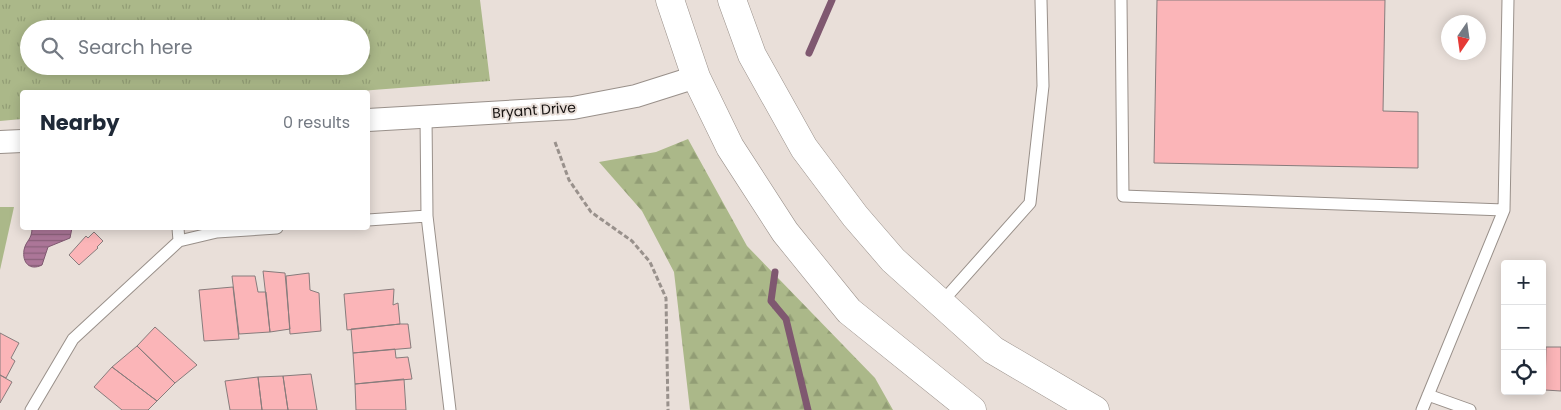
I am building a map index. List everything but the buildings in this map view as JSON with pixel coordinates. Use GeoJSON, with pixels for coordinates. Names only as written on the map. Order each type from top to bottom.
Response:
{"type":"FeatureCollection","features":[{"type":"Feature","properties":{"kind":"main road"},"geometry":{"type":"LineString","coordinates":[[670,0],[696,77],[730,147],[785,232],[850,311],[972,410]]}},
{"type":"Feature","properties":{"kind":"main road"},"geometry":{"type":"LineString","coordinates":[[732,0],[752,54],[804,148],[855,216],[893,260],[993,350],[1095,410]]}},
{"type":"Feature","properties":{"kind":"street","name":"Bryant Drive"},"geometry":{"type":"LineString","coordinates":[[370,120],[573,108],[636,96],[696,77]]}},
{"type":"Feature","properties":{"kind":"street"},"geometry":{"type":"LineString","coordinates":[[0,142],[20,141]]}},
{"type":"Feature","properties":{"kind":"lane"},"geometry":{"type":"LineString","coordinates":[[941,303],[1030,203],[1043,86],[1041,0]]}},
{"type":"Feature","properties":{"kind":"lane"},"geometry":{"type":"LineString","coordinates":[[1121,0],[1123,196],[1504,210]]}},
{"type":"Feature","properties":{"kind":"lane"},"geometry":{"type":"LineString","coordinates":[[1422,410],[1504,210],[1508,0]]}},
{"type":"Feature","properties":{"kind":"lane"},"geometry":{"type":"LineString","coordinates":[[426,117],[427,216],[450,410]]}},
{"type":"Feature","properties":{"kind":"lane"},"geometry":{"type":"LineString","coordinates":[[370,220],[427,216]]}},
{"type":"Feature","properties":{"kind":"lane"},"geometry":{"type":"LineString","coordinates":[[178,230],[179,241]]}},
{"type":"Feature","properties":{"kind":"lane"},"geometry":{"type":"LineString","coordinates":[[31,410],[73,339],[179,241],[217,230]]}},
{"type":"Feature","properties":{"kind":"lane"},"geometry":{"type":"LineString","coordinates":[[1428,395],[1470,410]]}},
{"type":"Feature","properties":{"kind":"path"},"geometry":{"type":"LineString","coordinates":[[555,142],[569,180],[591,212],[632,241],[650,262],[666,298],[668,410]]}},
{"type":"Feature","properties":{"kind":"green space"},"geometry":{"type":"Polygon","coordinates":[[[0,0],[480,0],[490,81],[370,90],[20,90],[20,119],[0,121],[0,0]]]}},
{"type":"Feature","properties":{"kind":"green space"},"geometry":{"type":"Polygon","coordinates":[[[688,139],[747,246],[875,378],[893,410],[690,410],[674,272],[642,211],[599,162],[656,152],[688,139]]]}},
{"type":"Feature","properties":{"kind":"green space"},"geometry":{"type":"Polygon","coordinates":[[[0,207],[14,207],[0,270],[0,207]]]}},
{"type":"Feature","properties":{"kind":"shaded area"},"geometry":{"type":"Polygon","coordinates":[[[32,230],[72,230],[70,238],[48,247],[42,265],[38,267],[28,265],[24,259],[24,250],[32,230]]]}},
{"type":"Feature","properties":{"kind":"waterway"},"geometry":{"type":"LineString","coordinates":[[809,53],[832,0]]}},
{"type":"Feature","properties":{"kind":"waterway"},"geometry":{"type":"LineString","coordinates":[[775,272],[771,301],[786,319],[808,410]]}}]}
